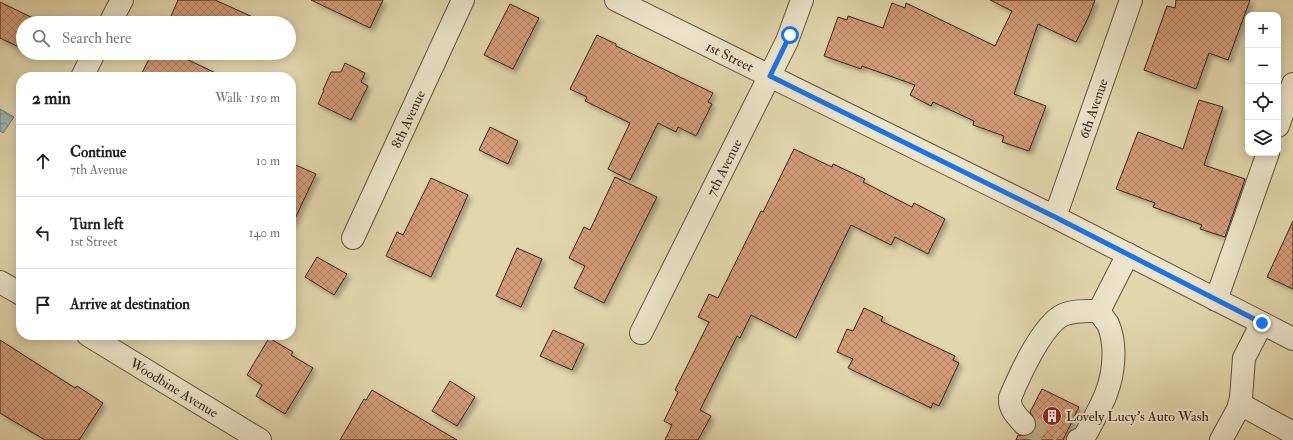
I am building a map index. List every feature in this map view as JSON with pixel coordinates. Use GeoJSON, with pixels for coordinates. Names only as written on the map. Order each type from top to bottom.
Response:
{"type":"FeatureCollection","features":[{"type":"Feature","properties":{"kind":"street"},"geometry":{"type":"LineString","coordinates":[[114,16],[122,0]]}},
{"type":"Feature","properties":{"kind":"street","name":"8th Avenue"},"geometry":{"type":"LineString","coordinates":[[353,238],[463,0]]}},
{"type":"Feature","properties":{"kind":"street","name":"1st Street"},"geometry":{"type":"LineString","coordinates":[[616,0],[1055,217],[1293,339]]}},
{"type":"Feature","properties":{"kind":"street","name":"7th Avenue"},"geometry":{"type":"LineString","coordinates":[[641,334],[787,41],[802,0]]}},
{"type":"Feature","properties":{"kind":"street","name":"6th Avenue"},"geometry":{"type":"LineString","coordinates":[[1055,217],[1131,0]]}},
{"type":"Feature","properties":{"kind":"street"},"geometry":{"type":"LineString","coordinates":[[84,72],[90,60]]}},
{"type":"Feature","properties":{"kind":"street"},"geometry":{"type":"LineString","coordinates":[[1280,120],[1293,84]]}},
{"type":"Feature","properties":{"kind":"street"},"geometry":{"type":"LineString","coordinates":[[1216,300],[1267,156]]}},
{"type":"Feature","properties":{"kind":"street"},"geometry":{"type":"LineString","coordinates":[[1099,311],[1128,254]]}},
{"type":"Feature","properties":{"kind":"street"},"geometry":{"type":"LineString","coordinates":[[0,282],[16,291]]}},
{"type":"Feature","properties":{"kind":"street"},"geometry":{"type":"LineString","coordinates":[[1024,424],[1012,410],[1010,398],[1032,352],[1042,336],[1053,322],[1063,315],[1075,311],[1099,311]]}},
{"type":"Feature","properties":{"kind":"street"},"geometry":{"type":"LineString","coordinates":[[1078,440],[1084,437],[1087,432],[1106,394],[1111,378],[1113,341],[1108,324],[1099,311]]}},
{"type":"Feature","properties":{"kind":"street"},"geometry":{"type":"LineString","coordinates":[[1221,440],[1240,404],[1244,358],[1262,323]]}},
{"type":"Feature","properties":{"kind":"street","name":"Woodbine Avenue"},"geometry":{"type":"LineString","coordinates":[[96,340],[260,440]]}},
{"type":"Feature","properties":{"kind":"street"},"geometry":{"type":"LineString","coordinates":[[1240,404],[1293,434]]}},
{"type":"Feature","properties":{"kind":"water"},"geometry":{"type":"Polygon","coordinates":[[[0,109],[14,117],[3,133],[0,131],[0,109]]]}},
{"type":"Feature","properties":{"kind":"building"},"geometry":{"type":"Polygon","coordinates":[[[178,0],[215,0],[250,16],[171,16],[178,0]]]}},
{"type":"Feature","properties":{"kind":"building"},"geometry":{"type":"Polygon","coordinates":[[[311,0],[383,0],[370,28],[311,0]]]}},
{"type":"Feature","properties":{"kind":"building"},"geometry":{"type":"Polygon","coordinates":[[[990,0],[1095,0],[1076,42],[1038,24],[1014,94],[1046,106],[1029,151],[1002,142],[1004,136],[973,125],[974,121],[933,102],[931,106],[910,95],[915,85],[862,66],[861,69],[824,56],[838,17],[847,20],[848,16],[883,28],[892,3],[905,8],[906,3],[995,46],[1012,11],[990,0]]]}},
{"type":"Feature","properties":{"kind":"building"},"geometry":{"type":"Polygon","coordinates":[[[1176,0],[1250,0],[1228,60],[1209,53],[1196,89],[1144,70],[1167,6],[1175,8],[1176,0]]]}},
{"type":"Feature","properties":{"kind":"building"},"geometry":{"type":"Polygon","coordinates":[[[0,2],[29,16],[16,16],[16,46],[0,38],[0,2]]]}},
{"type":"Feature","properties":{"kind":"building"},"geometry":{"type":"Polygon","coordinates":[[[510,4],[539,18],[513,69],[484,55],[510,4]]]}},
{"type":"Feature","properties":{"kind":"building"},"geometry":{"type":"Polygon","coordinates":[[[597,35],[616,44],[616,46],[713,93],[708,102],[712,104],[696,136],[678,127],[676,132],[658,123],[630,180],[608,169],[630,123],[585,101],[587,97],[570,89],[597,35]]]}},
{"type":"Feature","properties":{"kind":"building"},"geometry":{"type":"Polygon","coordinates":[[[148,60],[189,60],[214,72],[142,72],[148,60]]]}},
{"type":"Feature","properties":{"kind":"building"},"geometry":{"type":"Polygon","coordinates":[[[345,63],[365,73],[361,82],[368,86],[351,120],[318,104],[331,72],[341,72],[345,63]]]}},
{"type":"Feature","properties":{"kind":"building"},"geometry":{"type":"Polygon","coordinates":[[[1199,100],[1223,107],[1204,165],[1245,179],[1225,237],[1200,229],[1202,225],[1153,207],[1155,203],[1116,189],[1138,132],[1183,149],[1199,100]]]}},
{"type":"Feature","properties":{"kind":"building"},"geometry":{"type":"Polygon","coordinates":[[[490,127],[518,141],[508,164],[479,150],[490,127]]]}},
{"type":"Feature","properties":{"kind":"building"},"geometry":{"type":"Polygon","coordinates":[[[794,149],[832,167],[833,164],[865,179],[863,182],[912,207],[914,203],[945,219],[928,254],[895,237],[891,245],[851,225],[796,338],[751,315],[740,338],[737,336],[700,410],[711,416],[698,440],[665,440],[672,425],[664,421],[678,392],[675,390],[709,322],[698,317],[709,294],[718,298],[761,211],[763,212],[794,149]]]}},
{"type":"Feature","properties":{"kind":"building"},"geometry":{"type":"Polygon","coordinates":[[[296,165],[316,174],[296,216],[296,165]]]}},
{"type":"Feature","properties":{"kind":"building"},"geometry":{"type":"Polygon","coordinates":[[[615,177],[657,197],[604,303],[574,288],[585,266],[569,258],[584,227],[590,230],[615,177]]]}},
{"type":"Feature","properties":{"kind":"building"},"geometry":{"type":"Polygon","coordinates":[[[431,178],[468,195],[431,277],[386,256],[397,232],[403,235],[431,178]]]}},
{"type":"Feature","properties":{"kind":"building"},"geometry":{"type":"Polygon","coordinates":[[[1293,221],[1293,289],[1267,277],[1293,221]]]}},
{"type":"Feature","properties":{"kind":"building"},"geometry":{"type":"Polygon","coordinates":[[[517,248],[542,259],[521,307],[496,296],[517,248]]]}},
{"type":"Feature","properties":{"kind":"building"},"geometry":{"type":"Polygon","coordinates":[[[317,257],[347,274],[334,295],[305,277],[317,257]]]}},
{"type":"Feature","properties":{"kind":"building"},"geometry":{"type":"Polygon","coordinates":[[[864,308],[883,317],[881,321],[955,356],[953,360],[959,363],[939,406],[933,403],[931,408],[848,368],[853,359],[837,352],[847,329],[853,331],[864,308]]]}},
{"type":"Feature","properties":{"kind":"building"},"geometry":{"type":"Polygon","coordinates":[[[553,330],[584,344],[572,370],[540,356],[553,330]]]}},
{"type":"Feature","properties":{"kind":"building"},"geometry":{"type":"Polygon","coordinates":[[[0,340],[75,388],[77,386],[103,403],[79,440],[45,440],[0,413],[0,340]]]}},
{"type":"Feature","properties":{"kind":"building"},"geometry":{"type":"Polygon","coordinates":[[[268,340],[272,340],[293,352],[291,355],[313,368],[285,414],[256,396],[262,385],[247,375],[268,340]]]}},
{"type":"Feature","properties":{"kind":"building"},"geometry":{"type":"Polygon","coordinates":[[[450,381],[475,397],[457,426],[432,411],[450,381]]]}},
{"type":"Feature","properties":{"kind":"building","name":"Lovely Lucy's Auto Wash"},"geometry":{"type":"Polygon","coordinates":[[[1042,389],[1079,407],[1063,440],[1016,440],[1018,435],[1027,436],[1033,433],[1036,428],[1036,421],[1030,412],[1042,389]]]}},
{"type":"Feature","properties":{"kind":"building"},"geometry":{"type":"Polygon","coordinates":[[[372,390],[457,440],[340,440],[364,399],[366,400],[372,390]]]}},
{"type":"Feature","properties":{"kind":"tunnel"},"geometry":{"type":"LineString","coordinates":[[1024,424],[1056,440]]}},
{"type":"Feature","properties":{"kind":"place","name":"Lovely Lucy's Auto Wash"},"geometry":{"type":"Point","coordinates":[1052,416]}},
{"type":"Feature","properties":{"kind":"route"},"geometry":{"type":"LineString","coordinates":[[790,35],[770,76],[1055,217],[1262,323]]}}]}
